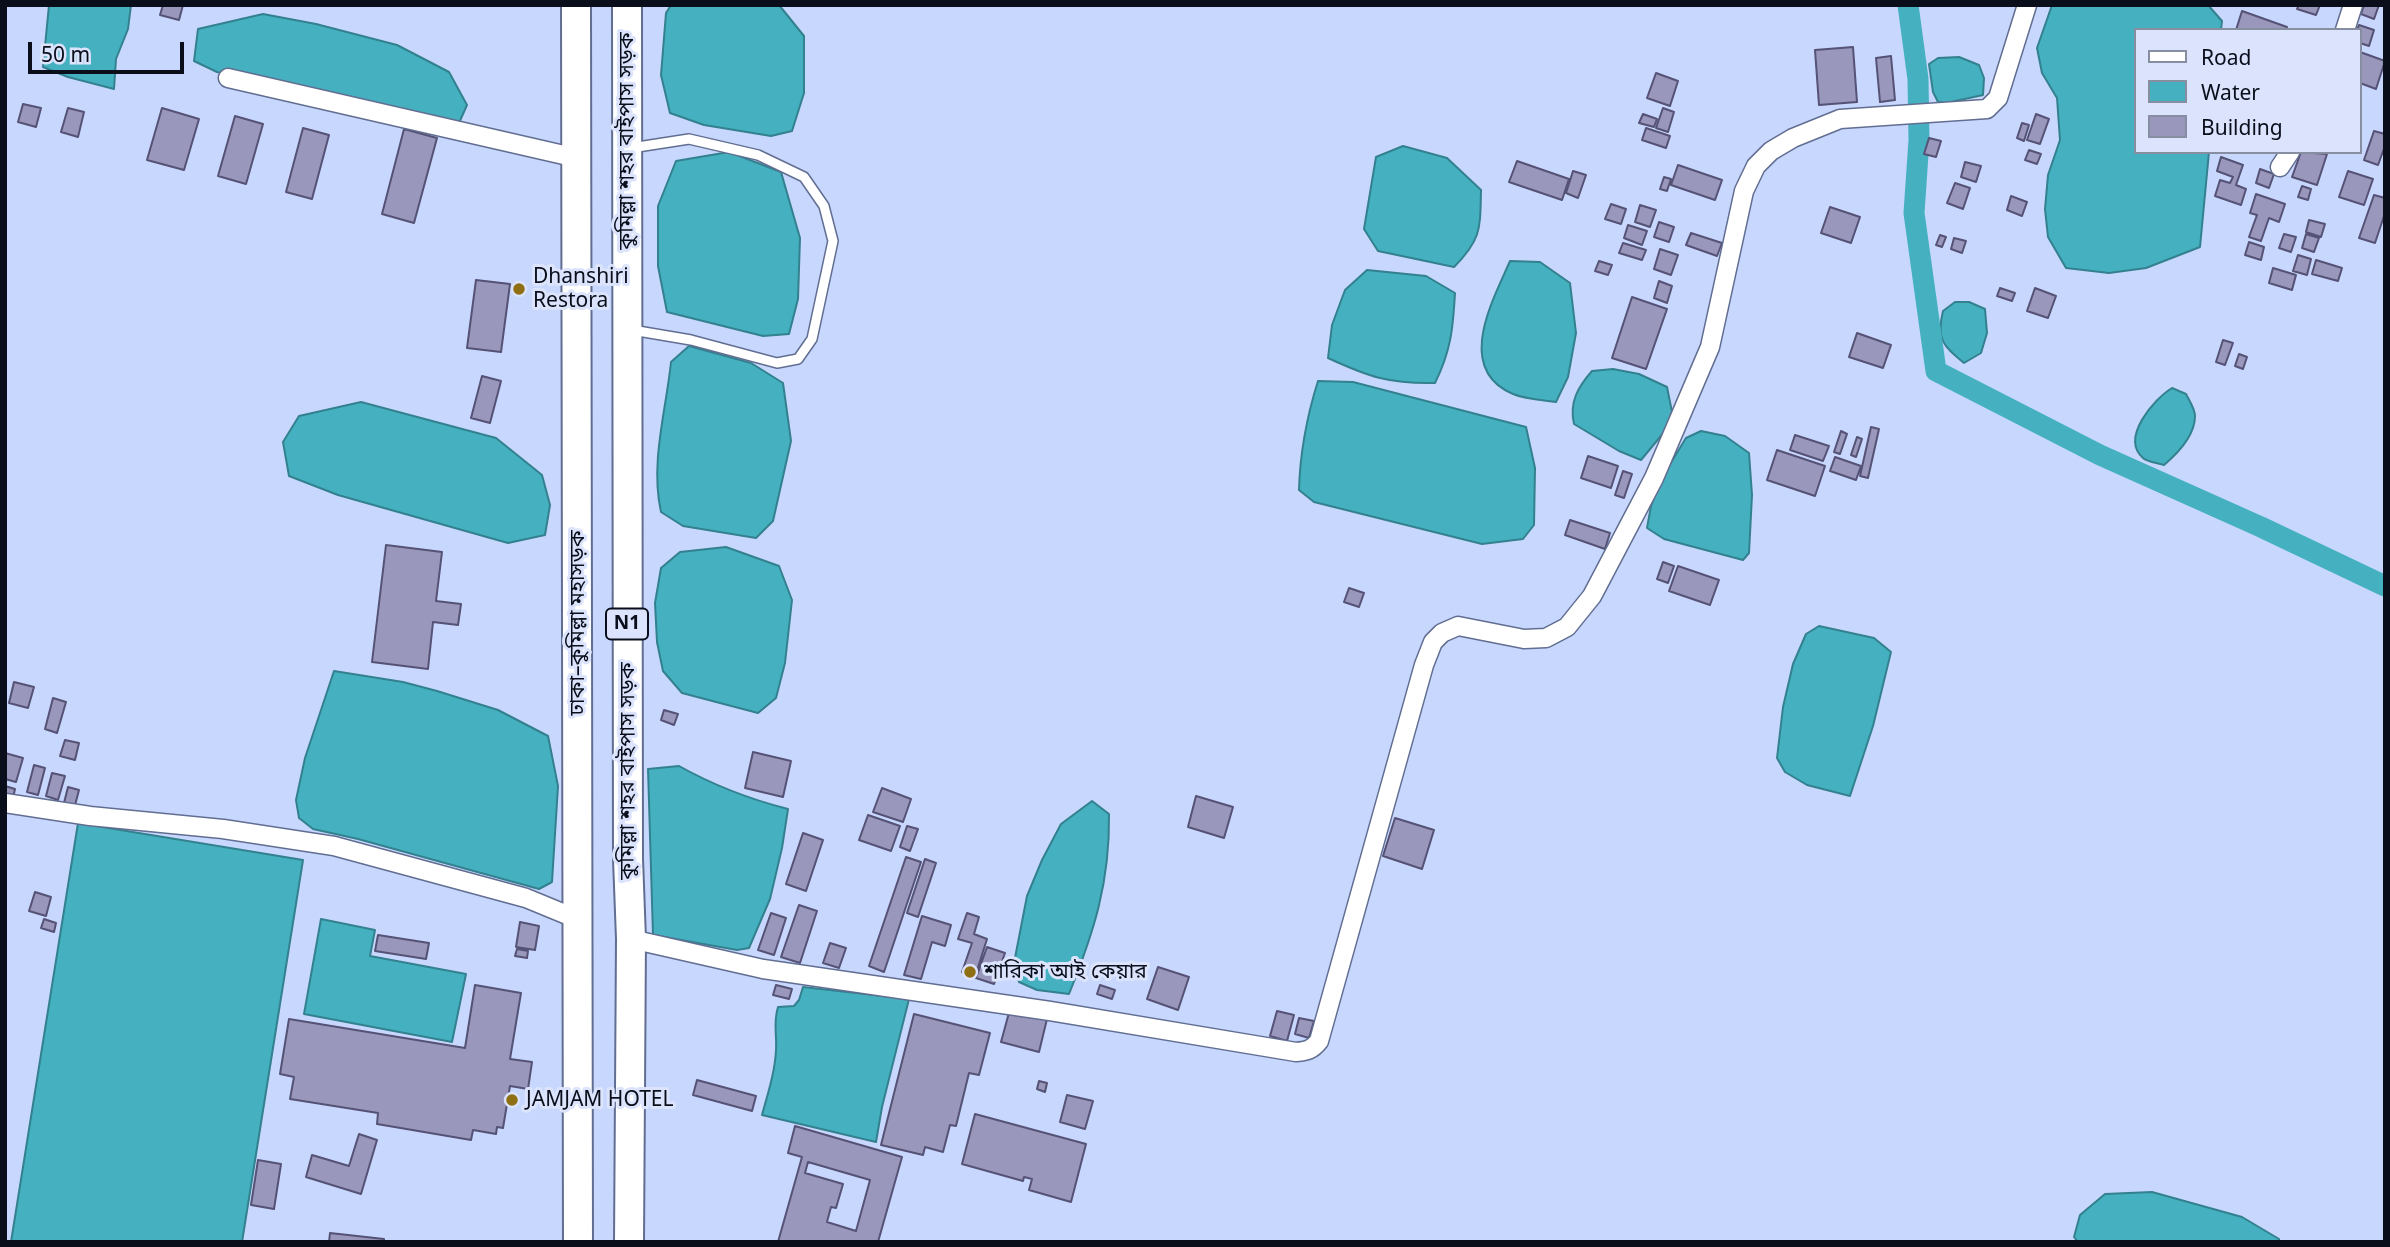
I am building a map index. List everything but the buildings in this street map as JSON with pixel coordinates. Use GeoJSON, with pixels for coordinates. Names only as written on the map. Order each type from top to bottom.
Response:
{"type":"FeatureCollection","features":[{"type":"Feature","properties":{"kind":"highway","name":"ঢাকা–কুমিল্লা মহাসড়ক"},"geometry":{"type":"LineString","coordinates":[[576,5],[578,1242]]}},
{"type":"Feature","properties":{"kind":"highway","name":"কুমিল্লা শহর বাইপাস সড়ক"},"geometry":{"type":"LineString","coordinates":[[627,5],[628,859],[631,939],[629,1242]]}},
{"type":"Feature","properties":{"kind":"street"},"geometry":{"type":"LineString","coordinates":[[631,939],[762,969],[1050,1011],[1296,1052],[1309,1051],[1318,1041],[1424,665],[1433,642],[1442,633],[1458,626],[1524,639],[1546,638],[1567,627],[1592,596],[1654,478],[1710,346],[1744,191],[1756,166],[1771,151],[1793,138],[1840,119],[1987,109],[1998,98],[2027,5]]}},
{"type":"Feature","properties":{"kind":"street"},"geometry":{"type":"LineString","coordinates":[[2346,28],[2353,5]]}},
{"type":"Feature","properties":{"kind":"street"},"geometry":{"type":"LineString","coordinates":[[228,78],[577,158]]}},
{"type":"Feature","properties":{"kind":"street"},"geometry":{"type":"LineString","coordinates":[[5,803],[131,821],[223,829],[334,846],[526,898],[577,919]]}},
{"type":"Feature","properties":{"kind":"lane"},"geometry":{"type":"LineString","coordinates":[[627,329],[691,340],[777,363],[798,359],[812,339],[833,241],[824,206],[804,177],[758,155],[689,139],[628,148]]}},
{"type":"Feature","properties":{"kind":"water"},"geometry":{"type":"Polygon","coordinates":[[[49,5],[131,5],[128,29],[116,59],[114,89],[68,77],[43,67],[49,5]]]}},
{"type":"Feature","properties":{"kind":"water"},"geometry":{"type":"Polygon","coordinates":[[[671,5],[779,5],[804,36],[804,93],[792,131],[771,136],[704,125],[670,113],[661,75],[666,13],[671,5]]]}},
{"type":"Feature","properties":{"kind":"water"},"geometry":{"type":"Polygon","coordinates":[[[2052,5],[2208,5],[2222,21],[2221,28],[2134,28],[2134,154],[2209,154],[2200,247],[2146,268],[2109,273],[2066,268],[2048,237],[2045,209],[2048,175],[2060,140],[2057,98],[2042,73],[2037,48],[2052,5]]]}},
{"type":"Feature","properties":{"kind":"water"},"geometry":{"type":"Polygon","coordinates":[[[263,14],[316,24],[397,45],[449,72],[467,105],[459,123],[217,72],[194,61],[198,29],[263,14]]]}},
{"type":"Feature","properties":{"kind":"water"},"geometry":{"type":"Polygon","coordinates":[[[1959,57],[1979,65],[1984,78],[1983,95],[1946,103],[1938,102],[1933,92],[1929,64],[1938,58],[1959,57]]]}},
{"type":"Feature","properties":{"kind":"water"},"geometry":{"type":"Polygon","coordinates":[[[1403,146],[1447,158],[1481,190],[1478,232],[1470,248],[1454,267],[1378,251],[1364,229],[1376,157],[1403,146]]]}},
{"type":"Feature","properties":{"kind":"water"},"geometry":{"type":"Polygon","coordinates":[[[729,152],[781,172],[800,238],[798,299],[789,334],[763,336],[667,312],[658,266],[658,206],[676,161],[729,152]]]}},
{"type":"Feature","properties":{"kind":"water"},"geometry":{"type":"Polygon","coordinates":[[[1510,261],[1540,262],[1570,283],[1576,333],[1568,377],[1556,402],[1513,394],[1495,383],[1485,368],[1483,333],[1495,295],[1510,261]]]}},
{"type":"Feature","properties":{"kind":"water"},"geometry":{"type":"Polygon","coordinates":[[[1367,270],[1426,276],[1455,293],[1450,339],[1435,383],[1380,378],[1328,358],[1332,325],[1345,290],[1367,270]]]}},
{"type":"Feature","properties":{"kind":"water"},"geometry":{"type":"Polygon","coordinates":[[[1955,302],[1969,302],[1985,309],[1987,333],[1981,353],[1964,363],[1946,346],[1940,329],[1943,311],[1955,302]]]}},
{"type":"Feature","properties":{"kind":"water"},"geometry":{"type":"Polygon","coordinates":[[[689,346],[751,363],[783,383],[791,441],[773,521],[756,538],[683,526],[661,512],[658,456],[671,362],[689,346]]]}},
{"type":"Feature","properties":{"kind":"water"},"geometry":{"type":"Polygon","coordinates":[[[1613,369],[1639,374],[1667,387],[1672,412],[1665,431],[1641,460],[1619,451],[1574,424],[1574,402],[1583,383],[1592,371],[1613,369]]]}},
{"type":"Feature","properties":{"kind":"water"},"geometry":{"type":"Polygon","coordinates":[[[1318,381],[1353,382],[1526,427],[1535,468],[1534,525],[1523,539],[1482,544],[1314,502],[1299,490],[1305,435],[1318,381]]]}},
{"type":"Feature","properties":{"kind":"water"},"geometry":{"type":"Polygon","coordinates":[[[2172,388],[2186,394],[2195,416],[2189,437],[2164,465],[2143,458],[2137,450],[2135,440],[2137,430],[2149,410],[2172,388]]]}},
{"type":"Feature","properties":{"kind":"water"},"geometry":{"type":"Polygon","coordinates":[[[361,402],[496,438],[542,475],[550,505],[545,535],[508,543],[338,495],[289,476],[283,442],[299,416],[361,402]]]}},
{"type":"Feature","properties":{"kind":"water"},"geometry":{"type":"Polygon","coordinates":[[[1701,431],[1725,436],[1749,453],[1752,495],[1749,553],[1743,560],[1664,539],[1647,528],[1651,506],[1661,479],[1686,438],[1701,431]]]}},
{"type":"Feature","properties":{"kind":"water"},"geometry":{"type":"Polygon","coordinates":[[[726,547],[779,566],[792,600],[785,663],[776,698],[758,713],[682,693],[663,671],[657,642],[655,603],[661,568],[680,552],[726,547]]]}},
{"type":"Feature","properties":{"kind":"water"},"geometry":{"type":"Polygon","coordinates":[[[1819,626],[1874,638],[1891,652],[1873,726],[1850,796],[1807,785],[1785,772],[1777,758],[1783,707],[1793,664],[1806,634],[1819,626]]]}},
{"type":"Feature","properties":{"kind":"water"},"geometry":{"type":"Polygon","coordinates":[[[334,671],[403,682],[437,691],[498,710],[548,736],[558,786],[552,882],[539,889],[313,829],[299,818],[296,800],[305,758],[334,671]]]}},
{"type":"Feature","properties":{"kind":"water"},"geometry":{"type":"Polygon","coordinates":[[[679,766],[732,791],[788,809],[770,899],[749,948],[737,950],[653,935],[648,769],[679,766]]]}},
{"type":"Feature","properties":{"kind":"water"},"geometry":{"type":"Polygon","coordinates":[[[1092,801],[1109,814],[1107,862],[1093,928],[1069,994],[1037,990],[1019,982],[1014,963],[1027,896],[1061,824],[1092,801]]]}},
{"type":"Feature","properties":{"kind":"water"},"geometry":{"type":"Polygon","coordinates":[[[78,823],[303,860],[242,1242],[11,1242],[78,823]]]}},
{"type":"Feature","properties":{"kind":"water"},"geometry":{"type":"Polygon","coordinates":[[[321,919],[375,930],[370,956],[466,974],[452,1042],[304,1014],[321,919]]]}},
{"type":"Feature","properties":{"kind":"water"},"geometry":{"type":"Polygon","coordinates":[[[803,987],[909,999],[876,1142],[762,1115],[774,1066],[778,1007],[794,1006],[803,987]]]}},
{"type":"Feature","properties":{"kind":"water"},"geometry":{"type":"Polygon","coordinates":[[[2152,1192],[2242,1217],[2279,1239],[2279,1242],[2078,1242],[2074,1237],[2080,1215],[2105,1194],[2152,1192]]]}},
{"type":"Feature","properties":{"kind":"waterway"},"geometry":{"type":"LineString","coordinates":[[1908,5],[1918,79],[1919,140],[1914,213],[1936,371],[2100,455],[2385,586]]}},
{"type":"Feature","properties":{"kind":"place","name":"Dhanshiri Restora"},"geometry":{"type":"Point","coordinates":[519,289]}},
{"type":"Feature","properties":{"kind":"place","name":"শারিকা আই কেয়ার"},"geometry":{"type":"Point","coordinates":[970,972]}},
{"type":"Feature","properties":{"kind":"place","name":"JAMJAM HOTEL"},"geometry":{"type":"Point","coordinates":[512,1100]}}]}
